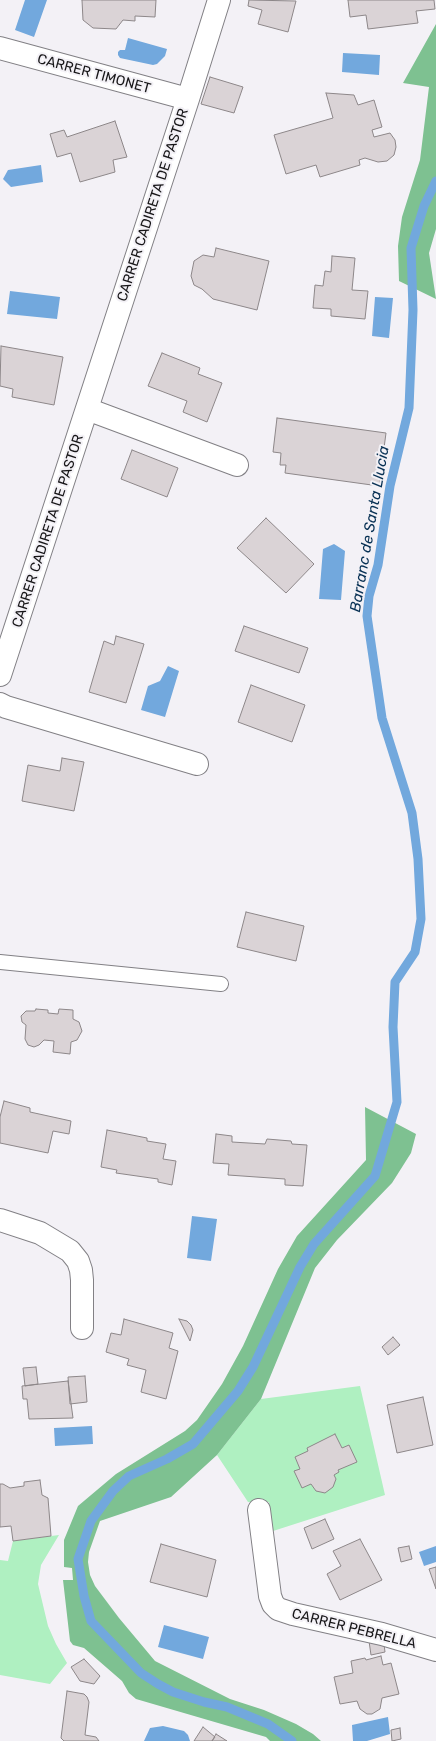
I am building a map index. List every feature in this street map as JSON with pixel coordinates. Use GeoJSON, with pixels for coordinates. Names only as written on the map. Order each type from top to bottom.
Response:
{"type":"FeatureCollection","features":[{"type":"Feature","properties":{"kind":"street","name":"CARRER CADIRETA DE PASTOR"},"geometry":{"type":"LineString","coordinates":[[0,675],[219,0]]}},
{"type":"Feature","properties":{"kind":"street","name":"CARRER TIMONET"},"geometry":{"type":"LineString","coordinates":[[0,48],[188,99]]}},
{"type":"Feature","properties":{"kind":"street"},"geometry":{"type":"LineString","coordinates":[[86,409],[237,465]]}},
{"type":"Feature","properties":{"kind":"street"},"geometry":{"type":"LineString","coordinates":[[0,704],[197,764]]}},
{"type":"Feature","properties":{"kind":"street"},"geometry":{"type":"LineString","coordinates":[[0,1220],[40,1233],[70,1251],[78,1261],[82,1270],[82,1328]]}},
{"type":"Feature","properties":{"kind":"street","name":"CARRER PEBRELLA"},"geometry":{"type":"LineString","coordinates":[[259,1510],[270,1596],[273,1604],[278,1609],[293,1614],[382,1634],[436,1650]]}},
{"type":"Feature","properties":{"kind":"lane"},"geometry":{"type":"LineString","coordinates":[[0,962],[221,984]]}},
{"type":"Feature","properties":{"kind":"green space"},"geometry":{"type":"Polygon","coordinates":[[[436,24],[436,229],[429,253],[436,299],[399,281],[398,246],[402,217],[420,160],[429,87],[403,83],[436,24]]]}},
{"type":"Feature","properties":{"kind":"green space"},"geometry":{"type":"Polygon","coordinates":[[[365,1107],[416,1134],[411,1153],[392,1183],[337,1240],[315,1268],[261,1399],[217,1455],[171,1497],[100,1521],[89,1552],[88,1562],[90,1575],[95,1586],[119,1618],[155,1661],[230,1699],[264,1710],[296,1724],[313,1734],[321,1741],[270,1741],[266,1737],[136,1699],[129,1693],[122,1681],[84,1648],[73,1645],[70,1641],[63,1580],[73,1580],[72,1568],[64,1567],[64,1540],[78,1506],[116,1474],[185,1431],[197,1420],[222,1384],[243,1346],[278,1269],[297,1236],[366,1160],[365,1107]]]}},
{"type":"Feature","properties":{"kind":"green space"},"geometry":{"type":"Polygon","coordinates":[[[360,1386],[385,1495],[270,1532],[269,1502],[248,1502],[217,1455],[261,1399],[360,1386]]]}},
{"type":"Feature","properties":{"kind":"green space"},"geometry":{"type":"Polygon","coordinates":[[[59,1535],[41,1565],[38,1584],[48,1626],[67,1663],[50,1684],[0,1675],[0,1560],[8,1561],[13,1541],[59,1535]]]}},
{"type":"Feature","properties":{"kind":"water"},"geometry":{"type":"Polygon","coordinates":[[[25,0],[47,0],[34,37],[15,30],[25,0]]]}},
{"type":"Feature","properties":{"kind":"water"},"geometry":{"type":"Polygon","coordinates":[[[128,38],[167,49],[165,56],[157,64],[153,65],[120,58],[118,52],[120,50],[125,50],[128,38]]]}},
{"type":"Feature","properties":{"kind":"water"},"geometry":{"type":"Polygon","coordinates":[[[343,53],[380,55],[379,75],[342,72],[343,53]]]}},
{"type":"Feature","properties":{"kind":"water"},"geometry":{"type":"Polygon","coordinates":[[[41,165],[43,182],[11,187],[3,179],[8,170],[41,165]]]}},
{"type":"Feature","properties":{"kind":"water"},"geometry":{"type":"Polygon","coordinates":[[[10,291],[60,297],[57,319],[7,314],[10,291]]]}},
{"type":"Feature","properties":{"kind":"water"},"geometry":{"type":"Polygon","coordinates":[[[375,297],[393,298],[389,338],[372,336],[375,297]]]}},
{"type":"Feature","properties":{"kind":"water"},"geometry":{"type":"Polygon","coordinates":[[[334,544],[345,551],[341,600],[319,599],[323,549],[334,544]]]}},
{"type":"Feature","properties":{"kind":"water"},"geometry":{"type":"Polygon","coordinates":[[[168,666],[179,671],[165,717],[141,710],[148,686],[160,681],[168,666]]]}},
{"type":"Feature","properties":{"kind":"water"},"geometry":{"type":"Polygon","coordinates":[[[192,1216],[217,1219],[211,1261],[187,1258],[192,1216]]]}},
{"type":"Feature","properties":{"kind":"water"},"geometry":{"type":"Polygon","coordinates":[[[92,1426],[93,1444],[55,1446],[54,1428],[92,1426]]]}},
{"type":"Feature","properties":{"kind":"water"},"geometry":{"type":"Polygon","coordinates":[[[436,1546],[436,1562],[424,1566],[419,1552],[436,1546]]]}},
{"type":"Feature","properties":{"kind":"water"},"geometry":{"type":"Polygon","coordinates":[[[164,1625],[209,1637],[203,1659],[158,1647],[164,1625]]]}},
{"type":"Feature","properties":{"kind":"water"},"geometry":{"type":"Polygon","coordinates":[[[388,1717],[390,1734],[367,1741],[353,1741],[352,1725],[388,1717]]]}},
{"type":"Feature","properties":{"kind":"water"},"geometry":{"type":"Polygon","coordinates":[[[163,1726],[184,1731],[188,1735],[190,1741],[144,1741],[150,1728],[163,1726]]]}},
{"type":"Feature","properties":{"kind":"building"},"geometry":{"type":"Polygon","coordinates":[[[82,0],[156,0],[155,17],[135,16],[135,21],[123,20],[116,29],[93,28],[83,20],[82,0]]]}},
{"type":"Feature","properties":{"kind":"building"},"geometry":{"type":"Polygon","coordinates":[[[249,0],[296,1],[288,32],[258,24],[262,10],[248,6],[249,0]]]}},
{"type":"Feature","properties":{"kind":"building"},"geometry":{"type":"Polygon","coordinates":[[[348,0],[434,0],[435,9],[416,11],[418,23],[368,29],[366,15],[350,17],[348,0]]]}},
{"type":"Feature","properties":{"kind":"building"},"geometry":{"type":"Polygon","coordinates":[[[210,77],[243,87],[234,113],[201,104],[210,77]]]}},
{"type":"Feature","properties":{"kind":"building"},"geometry":{"type":"Polygon","coordinates":[[[326,93],[354,95],[358,105],[374,100],[382,127],[372,130],[374,137],[390,133],[395,140],[396,147],[394,155],[387,161],[378,162],[365,158],[359,160],[360,165],[320,177],[316,165],[286,174],[274,135],[333,118],[326,93]]]}},
{"type":"Feature","properties":{"kind":"building"},"geometry":{"type":"Polygon","coordinates":[[[115,121],[127,157],[113,160],[115,172],[80,182],[71,153],[57,157],[50,134],[64,130],[67,137],[115,121]]]}},
{"type":"Feature","properties":{"kind":"building"},"geometry":{"type":"Polygon","coordinates":[[[216,248],[269,261],[257,310],[213,299],[202,289],[194,285],[191,276],[194,261],[203,255],[214,257],[216,248]]]}},
{"type":"Feature","properties":{"kind":"building"},"geometry":{"type":"Polygon","coordinates":[[[332,256],[355,258],[352,290],[368,291],[365,319],[331,316],[331,309],[313,308],[315,285],[323,286],[325,271],[331,272],[332,256]]]}},
{"type":"Feature","properties":{"kind":"building"},"geometry":{"type":"Polygon","coordinates":[[[1,346],[63,357],[54,405],[12,397],[13,389],[0,386],[1,346]]]}},
{"type":"Feature","properties":{"kind":"building"},"geometry":{"type":"Polygon","coordinates":[[[162,353],[200,368],[198,374],[222,383],[207,422],[183,412],[187,401],[148,386],[162,353]]]}},
{"type":"Feature","properties":{"kind":"building"},"geometry":{"type":"Polygon","coordinates":[[[277,418],[386,433],[379,486],[285,473],[286,465],[280,465],[281,453],[273,452],[277,418]]]}},
{"type":"Feature","properties":{"kind":"building"},"geometry":{"type":"Polygon","coordinates":[[[132,450],[178,468],[167,497],[121,479],[132,450]]]}},
{"type":"Feature","properties":{"kind":"building"},"geometry":{"type":"Polygon","coordinates":[[[266,518],[314,564],[286,593],[237,548],[266,518]]]}},
{"type":"Feature","properties":{"kind":"building"},"geometry":{"type":"Polygon","coordinates":[[[244,626],[308,648],[299,673],[235,651],[244,626]]]}},
{"type":"Feature","properties":{"kind":"building"},"geometry":{"type":"Polygon","coordinates":[[[116,636],[144,644],[126,703],[89,692],[104,641],[114,645],[116,636]]]}},
{"type":"Feature","properties":{"kind":"building"},"geometry":{"type":"Polygon","coordinates":[[[251,685],[305,705],[292,742],[238,722],[251,685]]]}},
{"type":"Feature","properties":{"kind":"building"},"geometry":{"type":"Polygon","coordinates":[[[62,758],[84,762],[74,811],[22,801],[28,765],[60,771],[62,758]]]}},
{"type":"Feature","properties":{"kind":"building"},"geometry":{"type":"Polygon","coordinates":[[[246,912],[304,926],[296,961],[237,947],[246,912]]]}},
{"type":"Feature","properties":{"kind":"building"},"geometry":{"type":"Polygon","coordinates":[[[36,1009],[48,1010],[48,1013],[58,1014],[59,1009],[73,1010],[73,1019],[79,1022],[82,1031],[77,1040],[71,1042],[70,1054],[53,1052],[54,1041],[44,1040],[39,1045],[34,1047],[28,1045],[25,1039],[26,1025],[22,1022],[21,1016],[26,1011],[35,1011],[36,1009]]]}},
{"type":"Feature","properties":{"kind":"building"},"geometry":{"type":"Polygon","coordinates":[[[4,1101],[30,1108],[30,1112],[71,1121],[69,1134],[53,1131],[48,1153],[0,1143],[0,1117],[4,1101]]]}},
{"type":"Feature","properties":{"kind":"building"},"geometry":{"type":"Polygon","coordinates":[[[107,1130],[147,1138],[147,1141],[166,1144],[163,1159],[176,1161],[172,1185],[158,1182],[158,1179],[116,1173],[117,1170],[101,1167],[107,1130]]]}},
{"type":"Feature","properties":{"kind":"building"},"geometry":{"type":"Polygon","coordinates":[[[216,1134],[232,1136],[232,1142],[265,1144],[267,1139],[291,1141],[292,1144],[307,1145],[303,1186],[285,1185],[285,1179],[228,1175],[229,1164],[213,1163],[216,1134]]]}},
{"type":"Feature","properties":{"kind":"building"},"geometry":{"type":"Polygon","coordinates":[[[124,1319],[173,1333],[169,1348],[178,1351],[166,1399],[141,1392],[146,1370],[127,1365],[129,1359],[106,1352],[111,1333],[121,1335],[124,1319]]]}},
{"type":"Feature","properties":{"kind":"building"},"geometry":{"type":"Polygon","coordinates":[[[179,1319],[187,1321],[191,1325],[193,1330],[190,1341],[179,1319]]]}},
{"type":"Feature","properties":{"kind":"building"},"geometry":{"type":"Polygon","coordinates":[[[393,1337],[400,1345],[388,1355],[382,1347],[393,1337]]]}},
{"type":"Feature","properties":{"kind":"building"},"geometry":{"type":"Polygon","coordinates":[[[36,1367],[38,1384],[25,1386],[23,1368],[36,1367]]]}},
{"type":"Feature","properties":{"kind":"building"},"geometry":{"type":"Polygon","coordinates":[[[85,1376],[87,1402],[70,1404],[68,1377],[85,1376]]]}},
{"type":"Feature","properties":{"kind":"building"},"geometry":{"type":"Polygon","coordinates":[[[68,1381],[73,1418],[29,1419],[27,1399],[23,1399],[22,1386],[68,1381]]]}},
{"type":"Feature","properties":{"kind":"building"},"geometry":{"type":"Polygon","coordinates":[[[423,1397],[433,1445],[397,1453],[387,1405],[423,1397]]]}},
{"type":"Feature","properties":{"kind":"building"},"geometry":{"type":"Polygon","coordinates":[[[335,1434],[342,1448],[349,1445],[357,1462],[338,1470],[339,1472],[334,1475],[336,1479],[333,1487],[325,1493],[316,1491],[311,1484],[302,1488],[294,1471],[300,1469],[295,1457],[308,1451],[307,1448],[335,1434]]]}},
{"type":"Feature","properties":{"kind":"building"},"geometry":{"type":"Polygon","coordinates":[[[40,1480],[42,1495],[48,1498],[51,1536],[13,1541],[11,1526],[0,1527],[0,1484],[10,1488],[24,1486],[24,1482],[40,1480]]]}},
{"type":"Feature","properties":{"kind":"building"},"geometry":{"type":"Polygon","coordinates":[[[325,1519],[334,1539],[312,1549],[304,1528],[325,1519]]]}},
{"type":"Feature","properties":{"kind":"building"},"geometry":{"type":"Polygon","coordinates":[[[360,1539],[382,1580],[340,1600],[327,1574],[341,1566],[333,1551],[360,1539]]]}},
{"type":"Feature","properties":{"kind":"building"},"geometry":{"type":"Polygon","coordinates":[[[161,1544],[216,1560],[207,1597],[150,1582],[161,1544]]]}},
{"type":"Feature","properties":{"kind":"building"},"geometry":{"type":"Polygon","coordinates":[[[409,1546],[412,1559],[401,1562],[398,1548],[409,1546]]]}},
{"type":"Feature","properties":{"kind":"building"},"geometry":{"type":"Polygon","coordinates":[[[436,1567],[436,1589],[429,1569],[436,1567]]]}},
{"type":"Feature","properties":{"kind":"building"},"geometry":{"type":"Polygon","coordinates":[[[369,1641],[384,1644],[385,1652],[371,1655],[369,1641]]]}},
{"type":"Feature","properties":{"kind":"building"},"geometry":{"type":"Polygon","coordinates":[[[381,1656],[383,1665],[391,1663],[399,1694],[382,1698],[380,1709],[372,1714],[367,1714],[360,1709],[357,1701],[340,1704],[334,1677],[353,1673],[351,1661],[365,1658],[366,1660],[381,1656]]]}},
{"type":"Feature","properties":{"kind":"building"},"geometry":{"type":"Polygon","coordinates":[[[84,1659],[100,1676],[94,1684],[80,1681],[71,1667],[84,1659]]]}},
{"type":"Feature","properties":{"kind":"building"},"geometry":{"type":"Polygon","coordinates":[[[67,1691],[84,1694],[87,1697],[89,1702],[85,1735],[96,1737],[99,1741],[64,1741],[61,1738],[67,1691]]]}},
{"type":"Feature","properties":{"kind":"building"},"geometry":{"type":"Polygon","coordinates":[[[203,1727],[215,1737],[212,1741],[194,1741],[203,1727]]]}},
{"type":"Feature","properties":{"kind":"building"},"geometry":{"type":"Polygon","coordinates":[[[400,1728],[401,1739],[392,1741],[391,1730],[400,1728]]]}},
{"type":"Feature","properties":{"kind":"building"},"geometry":{"type":"Polygon","coordinates":[[[216,1734],[227,1741],[212,1741],[216,1734]]]}},
{"type":"Feature","properties":{"kind":"waterway","name":"Barranc de Santa Llucia"},"geometry":{"type":"LineString","coordinates":[[292,1741],[268,1724],[227,1707],[204,1702],[173,1692],[141,1673],[91,1621],[84,1596],[78,1559],[91,1521],[113,1491],[129,1476],[167,1459],[193,1444],[238,1391],[253,1367],[300,1267],[314,1244],[375,1176],[397,1102],[393,1027],[395,982],[415,952],[421,919],[418,859],[412,813],[382,718],[367,616],[369,596],[378,565],[390,486],[409,408],[413,310],[411,248],[424,206],[436,181]]}}]}
